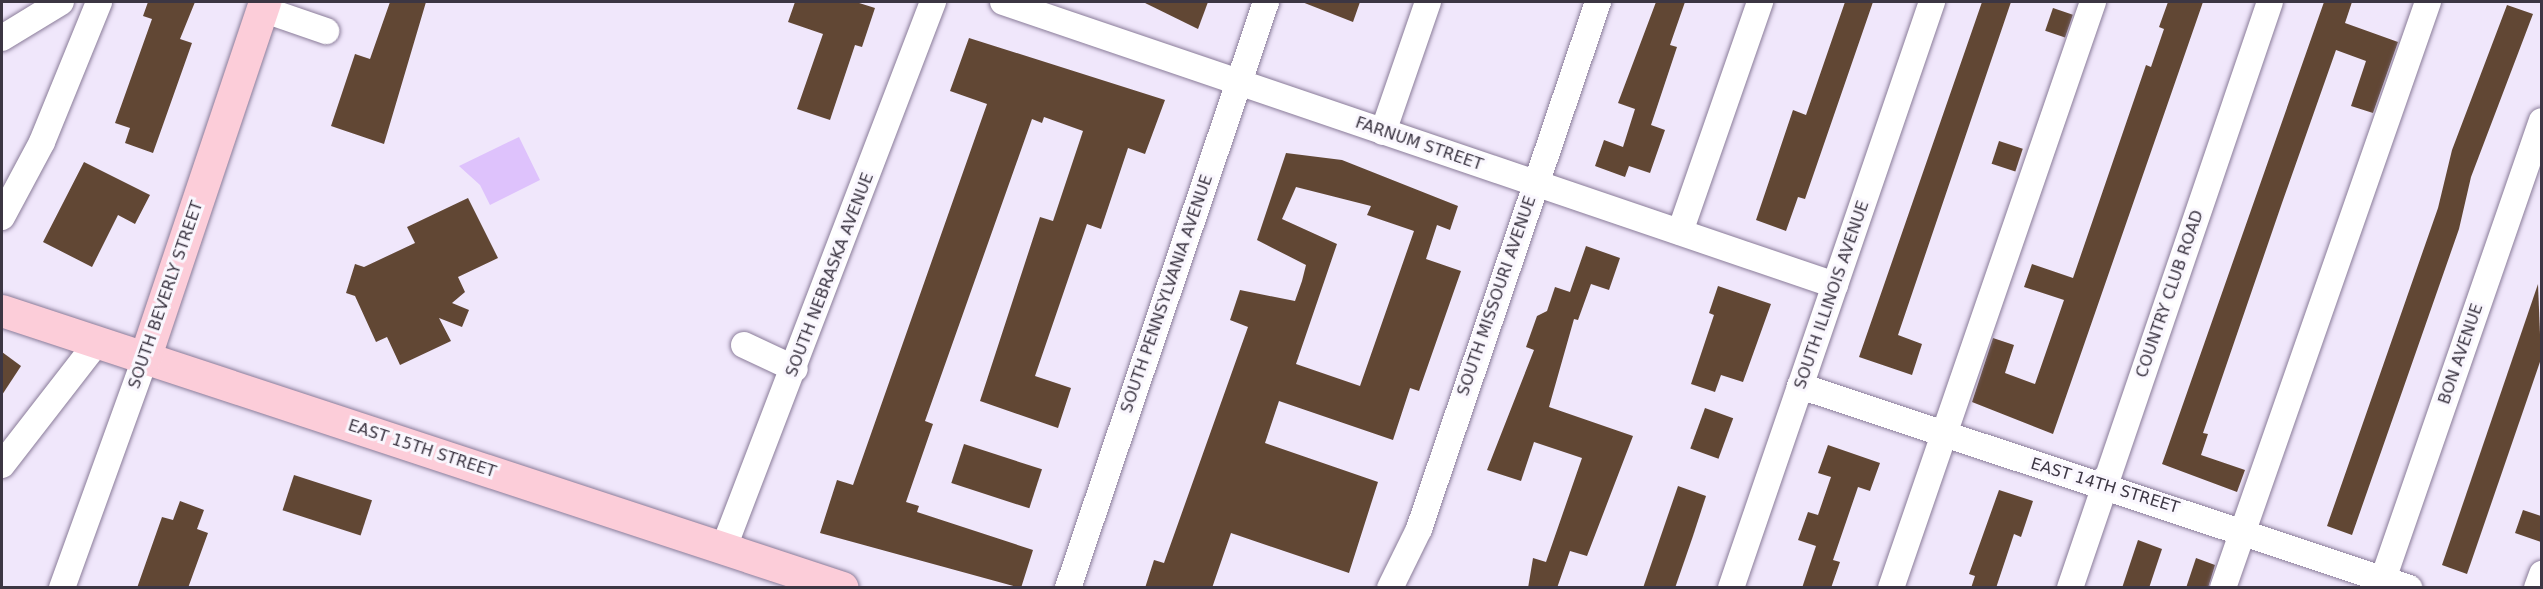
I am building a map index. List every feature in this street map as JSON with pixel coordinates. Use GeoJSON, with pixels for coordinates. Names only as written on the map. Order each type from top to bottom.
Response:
{"type":"FeatureCollection","features":[{"type":"Feature","properties":{"kind":"main road","name":"SOUTH BEVERLY STREET"},"geometry":{"type":"LineString","coordinates":[[145,359],[264,5]]}},
{"type":"Feature","properties":{"kind":"main road","name":"EAST 15TH STREET"},"geometry":{"type":"LineString","coordinates":[[2,311],[96,344],[843,588]]}},
{"type":"Feature","properties":{"kind":"street"},"geometry":{"type":"LineString","coordinates":[[2,38],[61,2]]}},
{"type":"Feature","properties":{"kind":"street"},"geometry":{"type":"LineString","coordinates":[[2,217],[42,142],[99,2]]}},
{"type":"Feature","properties":{"kind":"street","name":"SOUTH NEBRASKA AVENUE"},"geometry":{"type":"LineString","coordinates":[[724,548],[795,369],[933,2]]}},
{"type":"Feature","properties":{"kind":"street","name":"FARNUM STREET"},"geometry":{"type":"LineString","coordinates":[[1003,2],[1238,84],[1835,285]]}},
{"type":"Feature","properties":{"kind":"street","name":"SOUTH PENNSYLVANIA AVENUE"},"geometry":{"type":"LineString","coordinates":[[1068,588],[1266,2]]}},
{"type":"Feature","properties":{"kind":"street"},"geometry":{"type":"LineString","coordinates":[[1383,132],[1428,2]]}},
{"type":"Feature","properties":{"kind":"street","name":"SOUTH MISSOURI AVENUE"},"geometry":{"type":"LineString","coordinates":[[1390,588],[1419,528],[1598,2]]}},
{"type":"Feature","properties":{"kind":"street"},"geometry":{"type":"LineString","coordinates":[[1680,232],[1760,2]]}},
{"type":"Feature","properties":{"kind":"street","name":"SOUTH ILLINOIS AVENUE"},"geometry":{"type":"LineString","coordinates":[[1731,588],[1932,2]]}},
{"type":"Feature","properties":{"kind":"street"},"geometry":{"type":"LineString","coordinates":[[1891,588],[2093,2]]}},
{"type":"Feature","properties":{"kind":"street","name":"COUNTRY CLUB ROAD"},"geometry":{"type":"LineString","coordinates":[[2070,588],[2270,2]]}},
{"type":"Feature","properties":{"kind":"street"},"geometry":{"type":"LineString","coordinates":[[2223,588],[2428,2]]}},
{"type":"Feature","properties":{"kind":"street"},"geometry":{"type":"LineString","coordinates":[[264,5],[326,31]]}},
{"type":"Feature","properties":{"kind":"street","name":"BON AVENUE"},"geometry":{"type":"LineString","coordinates":[[2381,583],[2541,121]]}},
{"type":"Feature","properties":{"kind":"street"},"geometry":{"type":"LineString","coordinates":[[2,465],[96,344]]}},
{"type":"Feature","properties":{"kind":"street"},"geometry":{"type":"LineString","coordinates":[[744,345],[795,369]]}},
{"type":"Feature","properties":{"kind":"street","name":"SOUTH BEVERLY STREET"},"geometry":{"type":"LineString","coordinates":[[62,588],[145,359]]}},
{"type":"Feature","properties":{"kind":"street","name":"EAST 14TH STREET"},"geometry":{"type":"LineString","coordinates":[[1800,386],[1944,434],[2105,483],[2243,530],[2381,583],[2409,588]]}},
{"type":"Feature","properties":{"kind":"street"},"geometry":{"type":"LineString","coordinates":[[2537,588],[2541,574]]}},
{"type":"Feature","properties":{"kind":"shaded area"},"geometry":{"type":"Polygon","coordinates":[[[519,137],[540,180],[490,205],[480,185],[459,166],[519,137]]]}},
{"type":"Feature","properties":{"kind":"building"},"geometry":{"type":"Polygon","coordinates":[[[148,2],[195,2],[180,39],[192,43],[153,153],[125,143],[130,128],[115,123],[152,19],[143,16],[148,2]]]}},
{"type":"Feature","properties":{"kind":"building"},"geometry":{"type":"Polygon","coordinates":[[[390,2],[426,2],[384,144],[331,126],[355,54],[370,59],[390,2]]]}},
{"type":"Feature","properties":{"kind":"building"},"geometry":{"type":"Polygon","coordinates":[[[795,2],[856,2],[875,8],[862,47],[855,45],[830,120],[797,109],[823,34],[788,22],[795,2]]]}},
{"type":"Feature","properties":{"kind":"building"},"geometry":{"type":"Polygon","coordinates":[[[1143,2],[1208,2],[1198,29],[1143,2]]]}},
{"type":"Feature","properties":{"kind":"building"},"geometry":{"type":"Polygon","coordinates":[[[1302,2],[1360,2],[1353,22],[1302,2]]]}},
{"type":"Feature","properties":{"kind":"building"},"geometry":{"type":"Polygon","coordinates":[[[1656,2],[1685,2],[1670,45],[1677,47],[1651,125],[1665,130],[1650,173],[1629,166],[1625,177],[1595,166],[1604,140],[1623,147],[1635,109],[1618,103],[1656,2]]]}},
{"type":"Feature","properties":{"kind":"building"},"geometry":{"type":"Polygon","coordinates":[[[1845,2],[1873,2],[1805,199],[1798,197],[1786,231],[1756,220],[1793,110],[1806,115],[1845,2]]]}},
{"type":"Feature","properties":{"kind":"building"},"geometry":{"type":"Polygon","coordinates":[[[1982,2],[2011,2],[1898,335],[1922,344],[1912,375],[1859,357],[1982,2]]]}},
{"type":"Feature","properties":{"kind":"building"},"geometry":{"type":"Polygon","coordinates":[[[2168,2],[2203,2],[2053,434],[1972,402],[1993,338],[2014,345],[2005,373],[2035,384],[2064,300],[2024,287],[2032,264],[2073,278],[2146,65],[2151,67],[2164,29],[2159,27],[2168,2]]]}},
{"type":"Feature","properties":{"kind":"building"},"geometry":{"type":"Polygon","coordinates":[[[2324,2],[2352,2],[2345,23],[2398,42],[2373,113],[2351,106],[2366,61],[2336,50],[2203,433],[2208,434],[2201,455],[2245,470],[2237,492],[2162,464],[2324,2]]]}},
{"type":"Feature","properties":{"kind":"building"},"geometry":{"type":"Polygon","coordinates":[[[2507,5],[2533,14],[2471,177],[2459,229],[2352,535],[2327,526],[2438,208],[2452,150],[2507,5]]]}},
{"type":"Feature","properties":{"kind":"building"},"geometry":{"type":"Polygon","coordinates":[[[2053,8],[2073,15],[2065,38],[2045,31],[2053,8]]]}},
{"type":"Feature","properties":{"kind":"building"},"geometry":{"type":"Polygon","coordinates":[[[969,38],[1165,100],[1145,154],[1128,148],[1101,229],[1087,224],[1035,376],[1071,388],[1058,428],[980,401],[1040,217],[1053,221],[1083,131],[1044,117],[1042,123],[1032,119],[925,421],[933,424],[906,502],[919,506],[917,512],[1033,550],[1021,588],[820,533],[837,480],[853,485],[987,104],[950,91],[969,38]]]}},
{"type":"Feature","properties":{"kind":"building"},"geometry":{"type":"Polygon","coordinates":[[[1999,141],[2023,149],[2015,172],[1992,164],[1999,141]]]}},
{"type":"Feature","properties":{"kind":"building"},"geometry":{"type":"Polygon","coordinates":[[[1286,153],[1342,160],[1458,206],[1450,230],[1437,225],[1426,259],[1461,271],[1419,391],[1410,388],[1393,440],[1279,401],[1265,443],[1378,482],[1349,573],[1231,533],[1212,588],[1145,588],[1154,560],[1164,563],[1248,327],[1230,320],[1240,290],[1295,301],[1302,281],[1306,265],[1257,240],[1286,153]],[[1296,187],[1282,219],[1337,244],[1296,364],[1360,386],[1414,231],[1367,215],[1371,206],[1296,187]]]}},
{"type":"Feature","properties":{"kind":"building"},"geometry":{"type":"Polygon","coordinates":[[[84,162],[150,195],[135,224],[118,215],[92,267],[43,242],[84,162]]]}},
{"type":"Feature","properties":{"kind":"building"},"geometry":{"type":"Polygon","coordinates":[[[468,198],[498,258],[458,277],[465,292],[452,303],[469,310],[462,327],[439,318],[451,341],[400,365],[387,337],[376,342],[355,296],[346,293],[355,264],[364,267],[415,243],[407,227],[468,198]]]}},
{"type":"Feature","properties":{"kind":"building"},"geometry":{"type":"Polygon","coordinates":[[[1586,246],[1620,258],[1609,290],[1591,284],[1578,320],[1574,319],[1549,407],[1633,436],[1587,556],[1570,551],[1557,588],[1528,588],[1533,558],[1546,562],[1582,458],[1534,442],[1521,481],[1487,470],[1534,350],[1526,347],[1537,316],[1547,311],[1555,287],[1570,292],[1586,246]]]}},
{"type":"Feature","properties":{"kind":"building"},"geometry":{"type":"Polygon","coordinates":[[[2538,284],[2541,359],[2467,574],[2442,565],[2538,284]]]}},
{"type":"Feature","properties":{"kind":"building"},"geometry":{"type":"Polygon","coordinates":[[[1718,286],[1771,304],[1743,382],[1721,375],[1715,392],[1691,384],[1714,315],[1709,313],[1718,286]]]}},
{"type":"Feature","properties":{"kind":"building"},"geometry":{"type":"Polygon","coordinates":[[[2,352],[21,366],[2,395],[2,352]]]}},
{"type":"Feature","properties":{"kind":"building"},"geometry":{"type":"Polygon","coordinates":[[[1705,408],[1733,418],[1718,459],[1690,448],[1705,408]]]}},
{"type":"Feature","properties":{"kind":"building"},"geometry":{"type":"Polygon","coordinates":[[[964,444],[1042,469],[1029,508],[951,483],[964,444]]]}},
{"type":"Feature","properties":{"kind":"building"},"geometry":{"type":"Polygon","coordinates":[[[1828,445],[1880,463],[1870,491],[1858,487],[1833,560],[1840,562],[1831,588],[1802,588],[1816,546],[1798,540],[1808,512],[1818,515],[1831,477],[1818,473],[1828,445]]]}},
{"type":"Feature","properties":{"kind":"building"},"geometry":{"type":"Polygon","coordinates":[[[294,475],[372,500],[361,536],[283,510],[294,475]]]}},
{"type":"Feature","properties":{"kind":"building"},"geometry":{"type":"Polygon","coordinates":[[[1678,486],[1706,496],[1693,536],[1675,588],[1643,588],[1678,486]]]}},
{"type":"Feature","properties":{"kind":"building"},"geometry":{"type":"Polygon","coordinates":[[[1999,490],[2033,501],[2021,537],[2014,534],[1996,588],[1971,588],[1975,576],[1969,574],[1999,490]]]}},
{"type":"Feature","properties":{"kind":"building"},"geometry":{"type":"Polygon","coordinates":[[[180,501],[204,510],[197,529],[208,533],[188,588],[137,588],[162,517],[173,520],[180,501]]]}},
{"type":"Feature","properties":{"kind":"building"},"geometry":{"type":"Polygon","coordinates":[[[2523,510],[2541,516],[2541,542],[2515,533],[2523,510]]]}},
{"type":"Feature","properties":{"kind":"building"},"geometry":{"type":"Polygon","coordinates":[[[2138,540],[2162,549],[2149,588],[2122,588],[2138,540]]]}},
{"type":"Feature","properties":{"kind":"building"},"geometry":{"type":"Polygon","coordinates":[[[2196,558],[2215,565],[2208,588],[2186,588],[2196,558]]]}}]}
